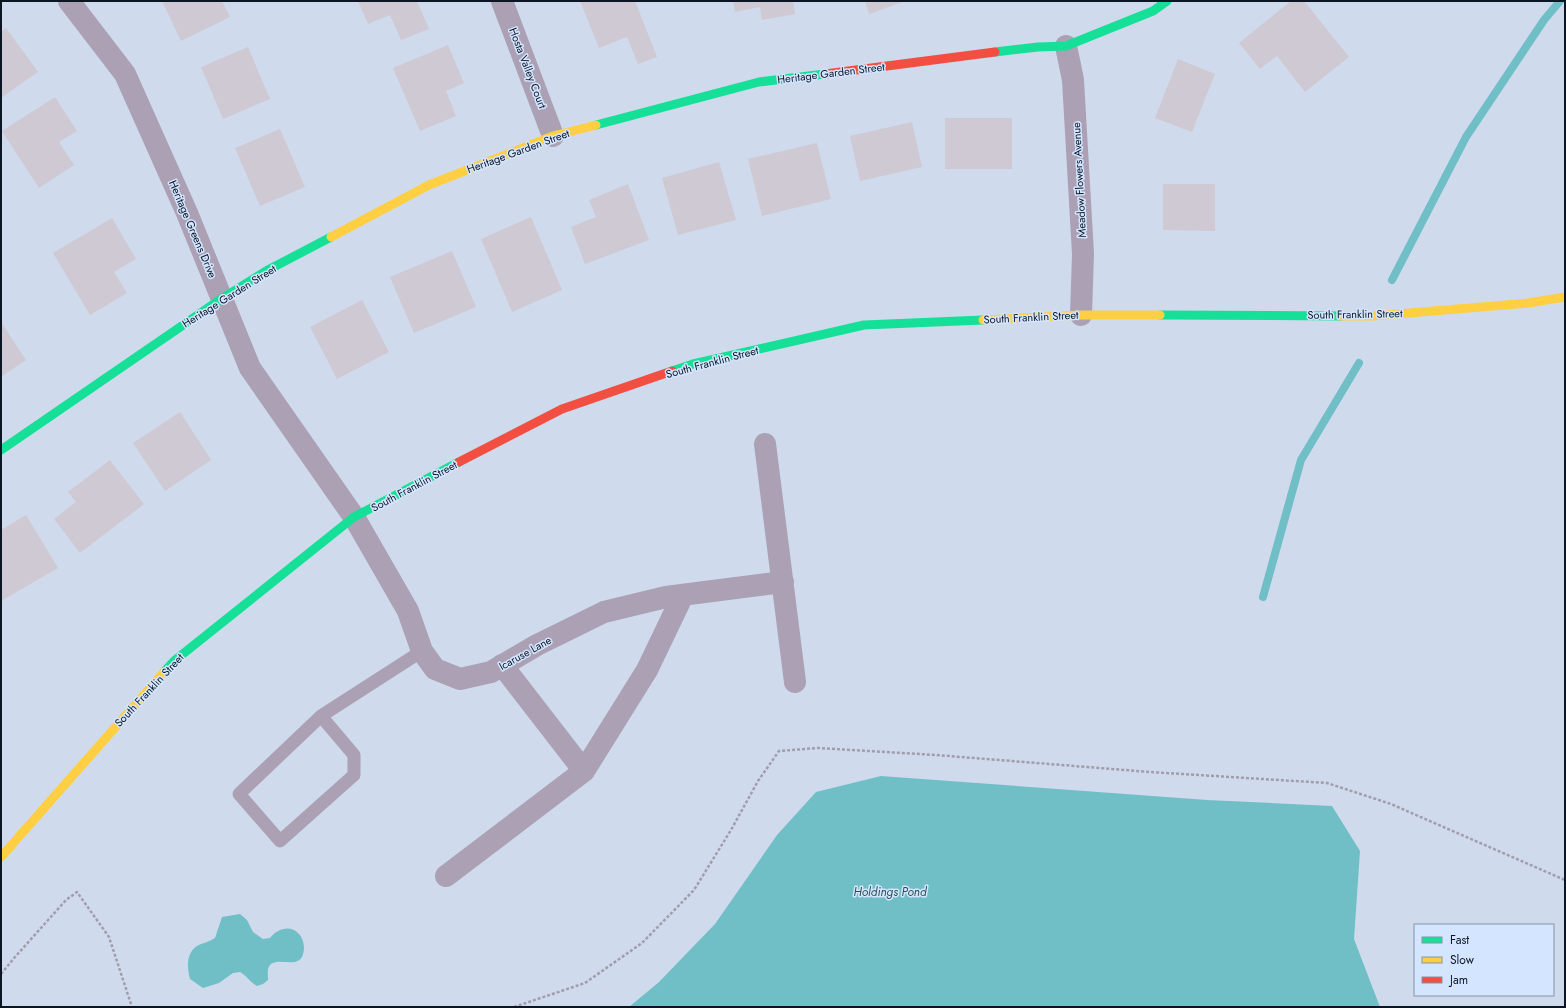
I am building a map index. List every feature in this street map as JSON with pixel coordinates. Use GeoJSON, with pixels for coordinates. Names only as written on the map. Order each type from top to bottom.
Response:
{"type":"FeatureCollection","features":[{"type":"Feature","properties":{"kind":"street","name":"Heritage Greens Drive"},"geometry":{"type":"LineString","coordinates":[[69,1],[125,74],[187,213],[250,368],[354,517]]}},
{"type":"Feature","properties":{"kind":"street","name":"Hosta Valley Court"},"geometry":{"type":"LineString","coordinates":[[502,1],[553,136]]}},
{"type":"Feature","properties":{"kind":"street","name":"Heritage Garden Street"},"geometry":{"type":"LineString","coordinates":[[1,450],[221,299],[266,271],[429,185],[553,136],[759,82],[1038,47],[1066,46],[1153,11],[1167,1]]}},
{"type":"Feature","properties":{"kind":"street","name":"Meadow Flowers Avenue"},"geometry":{"type":"LineString","coordinates":[[1066,46],[1074,88],[1083,254],[1081,315]]}},
{"type":"Feature","properties":{"kind":"street","name":"South Franklin Street"},"geometry":{"type":"LineString","coordinates":[[1,857],[174,661],[354,517],[562,409],[693,364],[864,325],[1081,315],[1373,316],[1528,303],[1565,297]]}},
{"type":"Feature","properties":{"kind":"street"},"geometry":{"type":"LineString","coordinates":[[765,444],[795,682]]}},
{"type":"Feature","properties":{"kind":"street","name":"Icaruse Lane"},"geometry":{"type":"LineString","coordinates":[[354,517],[408,611],[422,651],[435,670],[460,679],[491,672],[537,645],[604,612],[666,597],[783,582]]}},
{"type":"Feature","properties":{"kind":"street"},"geometry":{"type":"LineString","coordinates":[[446,876],[584,771],[647,670],[683,595]]}},
{"type":"Feature","properties":{"kind":"street"},"geometry":{"type":"LineString","coordinates":[[502,665],[584,771]]}},
{"type":"Feature","properties":{"kind":"lane"},"geometry":{"type":"LineString","coordinates":[[321,716],[354,756],[354,775],[280,841],[239,794],[321,716],[422,651]]}},
{"type":"Feature","properties":{"kind":"path"},"geometry":{"type":"LineString","coordinates":[[514,1007],[586,983],[642,942],[694,890],[731,830],[758,781],[779,751],[818,748],[1327,783],[1391,804],[1565,880]]}},
{"type":"Feature","properties":{"kind":"path"},"geometry":{"type":"LineString","coordinates":[[1,974],[14,956],[66,900],[77,892],[109,937],[132,1007]]}},
{"type":"Feature","properties":{"kind":"water","name":"Holdings Pond"},"geometry":{"type":"Polygon","coordinates":[[[881,776],[1207,800],[1332,806],[1360,851],[1354,939],[1380,1007],[629,1007],[659,982],[715,924],[777,835],[816,792],[881,776]]]}},
{"type":"Feature","properties":{"kind":"water"},"geometry":{"type":"Polygon","coordinates":[[[240,914],[247,920],[253,932],[263,939],[270,938],[280,930],[288,928],[292,929],[302,938],[304,948],[303,955],[296,962],[277,962],[271,964],[268,970],[268,980],[257,986],[240,972],[233,973],[219,983],[203,988],[190,979],[188,961],[193,949],[215,938],[222,917],[240,914]]]}},
{"type":"Feature","properties":{"kind":"building"},"geometry":{"type":"Polygon","coordinates":[[[162,1],[222,1],[230,17],[181,41],[162,1]]]}},
{"type":"Feature","properties":{"kind":"building"},"geometry":{"type":"Polygon","coordinates":[[[358,1],[417,1],[429,29],[401,40],[390,15],[368,24],[358,1]]]}},
{"type":"Feature","properties":{"kind":"building"},"geometry":{"type":"Polygon","coordinates":[[[580,1],[635,1],[657,57],[638,64],[627,37],[599,48],[580,1]]]}},
{"type":"Feature","properties":{"kind":"building"},"geometry":{"type":"Polygon","coordinates":[[[733,1],[793,1],[795,14],[762,20],[760,7],[735,12],[733,1]]]}},
{"type":"Feature","properties":{"kind":"building"},"geometry":{"type":"Polygon","coordinates":[[[865,1],[905,1],[869,14],[865,1]]]}},
{"type":"Feature","properties":{"kind":"building"},"geometry":{"type":"Polygon","coordinates":[[[1291,1],[1304,1],[1349,57],[1305,92],[1277,56],[1260,69],[1239,43],[1291,1]]]}},
{"type":"Feature","properties":{"kind":"building"},"geometry":{"type":"Polygon","coordinates":[[[6,28],[38,72],[1,98],[1,32],[6,28]]]}},
{"type":"Feature","properties":{"kind":"building"},"geometry":{"type":"Polygon","coordinates":[[[448,45],[464,83],[446,91],[456,116],[420,131],[393,68],[448,45]]]}},
{"type":"Feature","properties":{"kind":"building"},"geometry":{"type":"Polygon","coordinates":[[[248,47],[270,99],[223,119],[201,67],[248,47]]]}},
{"type":"Feature","properties":{"kind":"building"},"geometry":{"type":"Polygon","coordinates":[[[1178,59],[1215,74],[1192,132],[1155,118],[1178,59]]]}},
{"type":"Feature","properties":{"kind":"building"},"geometry":{"type":"Polygon","coordinates":[[[55,97],[77,131],[59,142],[74,165],[39,188],[2,131],[55,97]]]}},
{"type":"Feature","properties":{"kind":"building"},"geometry":{"type":"Polygon","coordinates":[[[945,118],[1012,118],[1012,169],[945,169],[945,118]]]}},
{"type":"Feature","properties":{"kind":"building"},"geometry":{"type":"Polygon","coordinates":[[[912,122],[922,167],[860,181],[850,136],[912,122]]]}},
{"type":"Feature","properties":{"kind":"building"},"geometry":{"type":"Polygon","coordinates":[[[280,129],[305,187],[260,206],[235,148],[280,129]]]}},
{"type":"Feature","properties":{"kind":"building"},"geometry":{"type":"Polygon","coordinates":[[[817,143],[831,199],[762,216],[748,159],[817,143]]]}},
{"type":"Feature","properties":{"kind":"building"},"geometry":{"type":"Polygon","coordinates":[[[719,162],[736,220],[678,235],[662,178],[719,162]]]}},
{"type":"Feature","properties":{"kind":"building"},"geometry":{"type":"Polygon","coordinates":[[[628,184],[649,240],[585,264],[571,227],[596,217],[589,200],[628,184]]]}},
{"type":"Feature","properties":{"kind":"building"},"geometry":{"type":"Polygon","coordinates":[[[1163,184],[1215,184],[1215,231],[1163,230],[1163,184]]]}},
{"type":"Feature","properties":{"kind":"building"},"geometry":{"type":"Polygon","coordinates":[[[531,217],[562,290],[512,312],[481,239],[531,217]]]}},
{"type":"Feature","properties":{"kind":"building"},"geometry":{"type":"Polygon","coordinates":[[[112,218],[136,259],[114,272],[127,293],[90,315],[53,253],[112,218]]]}},
{"type":"Feature","properties":{"kind":"building"},"geometry":{"type":"Polygon","coordinates":[[[452,251],[476,307],[414,333],[390,277],[452,251]]]}},
{"type":"Feature","properties":{"kind":"building"},"geometry":{"type":"Polygon","coordinates":[[[362,300],[389,352],[337,379],[310,327],[362,300]]]}},
{"type":"Feature","properties":{"kind":"building"},"geometry":{"type":"Polygon","coordinates":[[[1,322],[26,360],[1,377],[1,322]]]}},
{"type":"Feature","properties":{"kind":"building"},"geometry":{"type":"Polygon","coordinates":[[[180,412],[211,460],[165,491],[133,443],[180,412]]]}},
{"type":"Feature","properties":{"kind":"building"},"geometry":{"type":"Polygon","coordinates":[[[110,460],[144,504],[80,553],[54,519],[76,502],[68,492],[110,460]]]}},
{"type":"Feature","properties":{"kind":"building"},"geometry":{"type":"Polygon","coordinates":[[[26,515],[58,568],[1,601],[1,530],[26,515]]]}},
{"type":"Feature","properties":{"kind":"waterway"},"geometry":{"type":"LineString","coordinates":[[1392,280],[1466,137],[1544,20],[1560,1]]}},
{"type":"Feature","properties":{"kind":"waterway"},"geometry":{"type":"LineString","coordinates":[[1263,597],[1301,460],[1359,363]]}},
{"type":"Feature","properties":{"kind":"traffic: fast"},"geometry":{"type":"LineString","coordinates":[[995,52],[1038,47],[1066,46],[1153,11],[1167,1]]}},
{"type":"Feature","properties":{"kind":"traffic: fast"},"geometry":{"type":"LineString","coordinates":[[596,125],[759,82],[825,74]]}},
{"type":"Feature","properties":{"kind":"traffic: fast"},"geometry":{"type":"LineString","coordinates":[[1,450],[221,299],[266,271],[331,237]]}},
{"type":"Feature","properties":{"kind":"traffic: fast"},"geometry":{"type":"LineString","coordinates":[[1160,315],[1341,316]]}},
{"type":"Feature","properties":{"kind":"traffic: fast"},"geometry":{"type":"LineString","coordinates":[[672,371],[693,364],[864,325],[983,320]]}},
{"type":"Feature","properties":{"kind":"traffic: fast"},"geometry":{"type":"LineString","coordinates":[[164,672],[174,661],[354,517],[459,462]]}},
{"type":"Feature","properties":{"kind":"traffic: slow"},"geometry":{"type":"LineString","coordinates":[[331,237],[429,185],[553,136],[596,125]]}},
{"type":"Feature","properties":{"kind":"traffic: slow"},"geometry":{"type":"LineString","coordinates":[[1341,316],[1373,316],[1528,303],[1565,297]]}},
{"type":"Feature","properties":{"kind":"traffic: slow"},"geometry":{"type":"LineString","coordinates":[[983,320],[1081,315],[1160,315]]}},
{"type":"Feature","properties":{"kind":"traffic: slow"},"geometry":{"type":"LineString","coordinates":[[1,857],[164,672]]}},
{"type":"Feature","properties":{"kind":"traffic: jam"},"geometry":{"type":"LineString","coordinates":[[825,74],[995,52]]}},
{"type":"Feature","properties":{"kind":"traffic: jam"},"geometry":{"type":"LineString","coordinates":[[459,462],[562,409],[672,371]]}}]}
